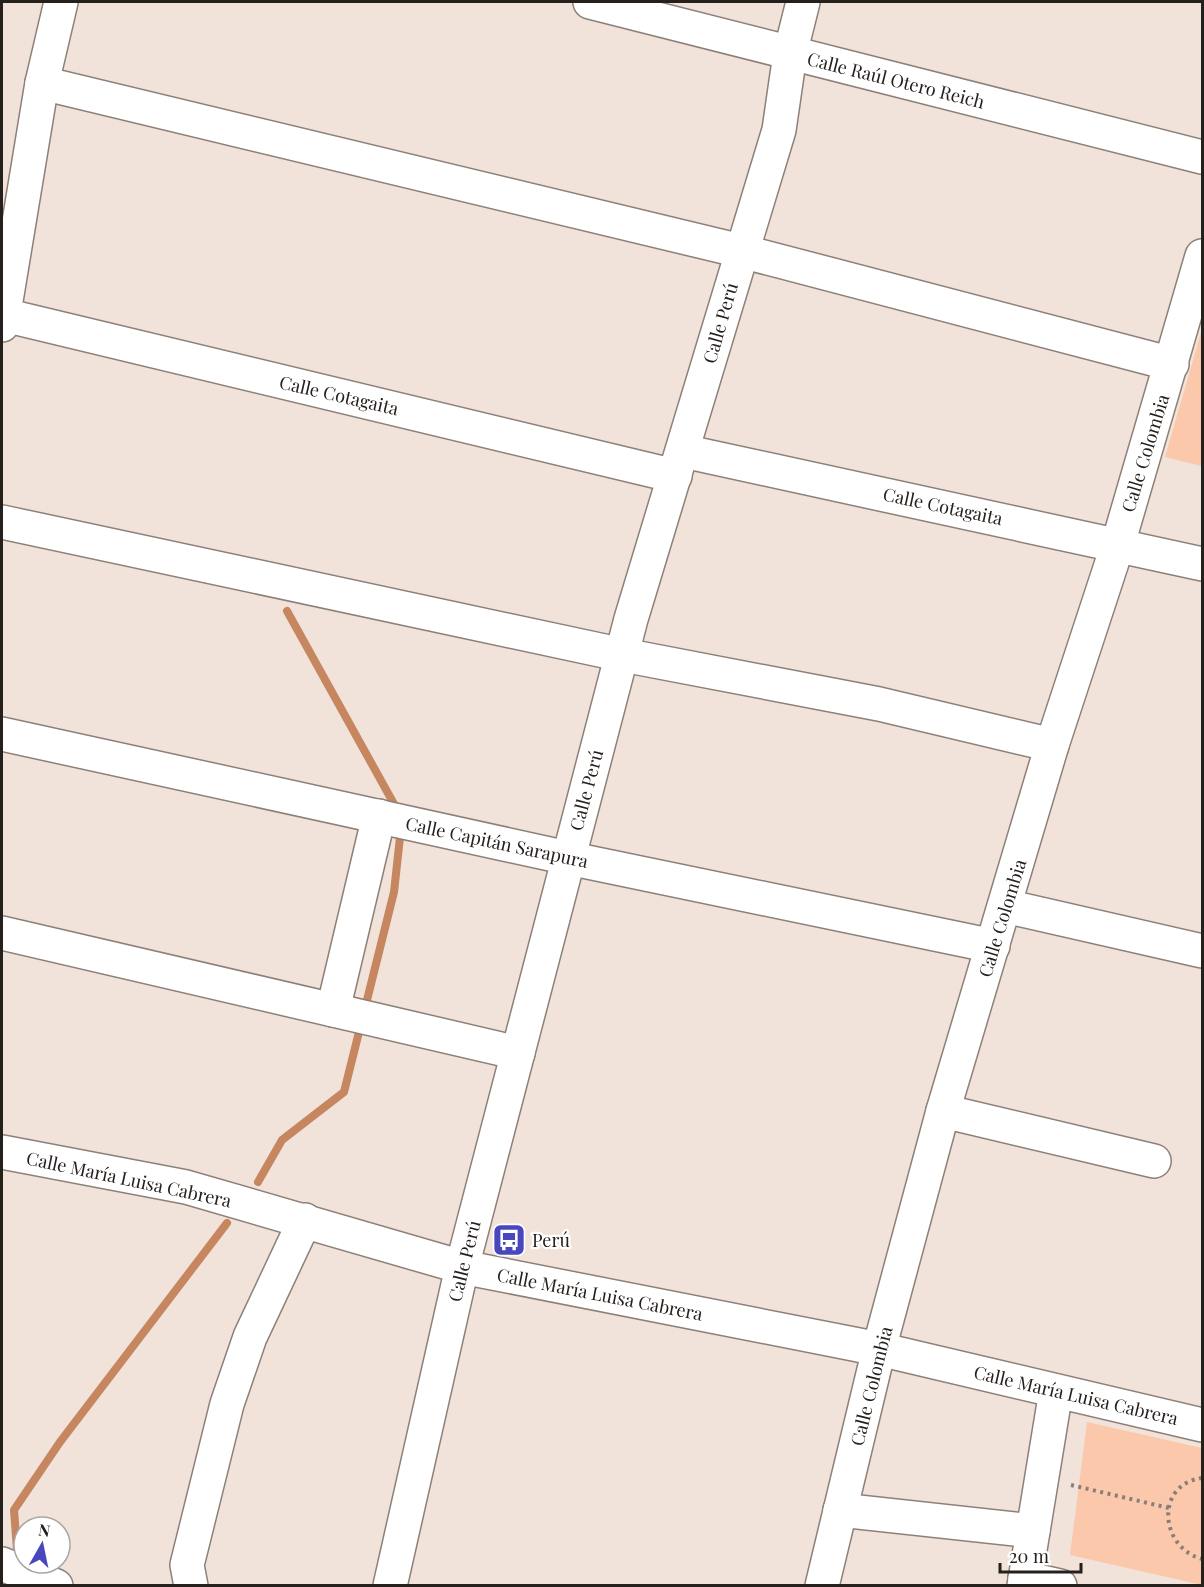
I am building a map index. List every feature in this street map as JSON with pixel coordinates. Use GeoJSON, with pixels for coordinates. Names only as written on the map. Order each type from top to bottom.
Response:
{"type":"FeatureCollection","features":[{"type":"Feature","properties":{"kind":"street"},"geometry":{"type":"LineString","coordinates":[[3,320],[42,83],[61,2]]}},
{"type":"Feature","properties":{"kind":"street","name":"Calle Raúl Otero Reich"},"geometry":{"type":"LineString","coordinates":[[590,2],[1203,157]]}},
{"type":"Feature","properties":{"kind":"street","name":"Calle Perú"},"geometry":{"type":"LineString","coordinates":[[390,1586],[462,1267],[568,858],[623,655],[741,251],[779,130],[790,54],[803,2]]}},
{"type":"Feature","properties":{"kind":"street"},"geometry":{"type":"LineString","coordinates":[[42,83],[741,251],[1172,364]]}},
{"type":"Feature","properties":{"kind":"street","name":"Calle Colombia"},"geometry":{"type":"LineString","coordinates":[[822,1586],[879,1349],[943,1111],[1052,745],[1118,544],[1203,256]]}},
{"type":"Feature","properties":{"kind":"street","name":"Calle Cotagaita"},"geometry":{"type":"LineString","coordinates":[[3,320],[679,463],[1118,544],[1203,564]]}},
{"type":"Feature","properties":{"kind":"street"},"geometry":{"type":"LineString","coordinates":[[2,522],[623,655],[879,704],[1052,745]]}},
{"type":"Feature","properties":{"kind":"street","name":"Calle Capitán Sarapura"},"geometry":{"type":"LineString","coordinates":[[2,734],[568,858],[993,946]]}},
{"type":"Feature","properties":{"kind":"street"},"geometry":{"type":"LineString","coordinates":[[333,1010],[379,816]]}},
{"type":"Feature","properties":{"kind":"street"},"geometry":{"type":"LineString","coordinates":[[1005,906],[1203,951]]}},
{"type":"Feature","properties":{"kind":"street"},"geometry":{"type":"LineString","coordinates":[[2,933],[518,1053]]}},
{"type":"Feature","properties":{"kind":"street"},"geometry":{"type":"LineString","coordinates":[[943,1111],[1154,1161]]}},
{"type":"Feature","properties":{"kind":"street","name":"Calle María Luisa Cabrera"},"geometry":{"type":"LineString","coordinates":[[2,1152],[186,1187],[462,1267],[879,1349],[1203,1425]]}},
{"type":"Feature","properties":{"kind":"street"},"geometry":{"type":"LineString","coordinates":[[191,1586],[187,1565],[227,1404],[250,1337],[305,1220]]}},
{"type":"Feature","properties":{"kind":"street"},"geometry":{"type":"LineString","coordinates":[[1056,1391],[1025,1582],[1060,1586]]}},
{"type":"Feature","properties":{"kind":"street"},"geometry":{"type":"LineString","coordinates":[[840,1510],[1033,1531]]}},
{"type":"Feature","properties":{"kind":"street"},"geometry":{"type":"LineString","coordinates":[[2,1564],[56,1586]]}},
{"type":"Feature","properties":{"kind":"path"},"geometry":{"type":"LineString","coordinates":[[1042,1478],[1169,1508]]}},
{"type":"Feature","properties":{"kind":"path"},"geometry":{"type":"LineString","coordinates":[[1203,1478],[1185,1485],[1175,1495],[1169,1508],[1168,1522],[1171,1536],[1180,1547],[1191,1556],[1203,1559]]}},
{"type":"Feature","properties":{"kind":"shaded area"},"geometry":{"type":"Polygon","coordinates":[[[1202,329],[1202,466],[1165,457],[1202,329]]]}},
{"type":"Feature","properties":{"kind":"shaded area"},"geometry":{"type":"Polygon","coordinates":[[[1087,1422],[1202,1448],[1202,1585],[1070,1555],[1087,1422]]]}},
{"type":"Feature","properties":{"kind":"waterway"},"geometry":{"type":"LineString","coordinates":[[287,611],[399,813]]}},
{"type":"Feature","properties":{"kind":"waterway"},"geometry":{"type":"LineString","coordinates":[[364,1012],[394,892],[401,828]]}},
{"type":"Feature","properties":{"kind":"waterway"},"geometry":{"type":"LineString","coordinates":[[258,1182],[282,1140],[344,1092],[361,1024]]}},
{"type":"Feature","properties":{"kind":"waterway"},"geometry":{"type":"LineString","coordinates":[[14,1515],[14,1510],[60,1442],[227,1223]]}},
{"type":"Feature","properties":{"kind":"place","name":"Perú"},"geometry":{"type":"Point","coordinates":[509,1240]}}]}
